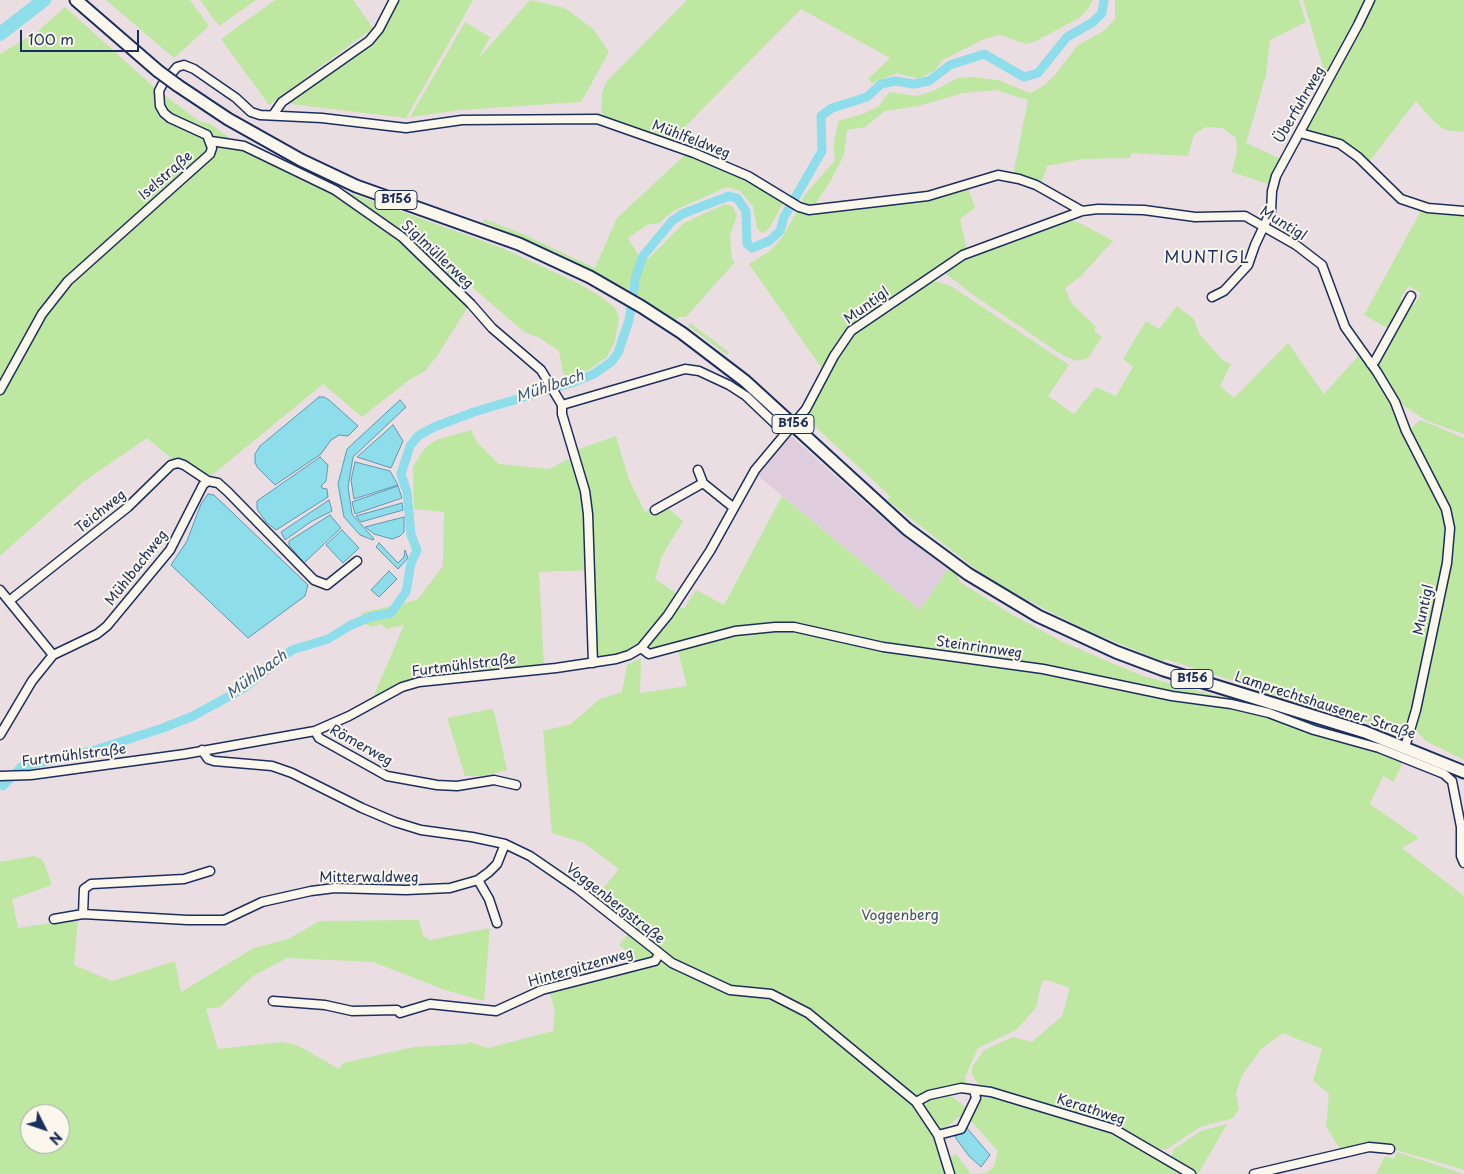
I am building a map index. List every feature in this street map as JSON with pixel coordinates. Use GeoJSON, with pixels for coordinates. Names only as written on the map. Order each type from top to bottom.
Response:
{"type":"FeatureCollection","features":[{"type":"Feature","properties":{"kind":"main road","name":"B156"},"geometry":{"type":"LineString","coordinates":[[77,1],[158,71],[228,119],[309,164],[356,186],[519,244],[624,296],[710,354],[793,424]]}},
{"type":"Feature","properties":{"kind":"main road","name":"Lamprechtshausener Straße"},"geometry":{"type":"LineString","coordinates":[[793,424],[879,506],[936,551],[1016,604],[1116,652],[1187,678],[1314,715],[1405,746],[1464,772]]}},
{"type":"Feature","properties":{"kind":"street"},"geometry":{"type":"LineString","coordinates":[[211,141],[202,132],[170,118],[160,106],[159,91],[177,66],[184,65],[194,69],[236,98],[251,112],[260,115],[273,115],[282,102],[369,40],[379,29],[394,0]]}},
{"type":"Feature","properties":{"kind":"street","name":"Überfuhrweg"},"geometry":{"type":"LineString","coordinates":[[1212,297],[1224,291],[1248,265],[1271,211],[1272,191],[1276,176],[1370,0]]}},
{"type":"Feature","properties":{"kind":"street","name":"Mühlfeldweg"},"geometry":{"type":"LineString","coordinates":[[273,115],[322,118],[406,128],[462,120],[597,119],[694,153],[748,176],[799,207],[820,210],[928,196],[998,175],[1019,178],[1036,185],[1082,211]]}},
{"type":"Feature","properties":{"kind":"street"},"geometry":{"type":"LineString","coordinates":[[1300,133],[1340,144],[1358,157],[1401,199],[1428,208],[1464,211]]}},
{"type":"Feature","properties":{"kind":"street","name":"Siglmüllerweg"},"geometry":{"type":"LineString","coordinates":[[211,141],[244,146],[273,159],[335,190],[385,224],[422,254],[492,328],[540,370],[562,405],[562,414],[586,498],[593,663]]}},
{"type":"Feature","properties":{"kind":"street","name":"Iselstraße"},"geometry":{"type":"LineString","coordinates":[[0,390],[42,314],[68,281],[204,160],[210,154],[211,141]]}},
{"type":"Feature","properties":{"kind":"street","name":"Muntigl"},"geometry":{"type":"LineString","coordinates":[[793,424],[806,409],[834,356],[851,331],[963,255],[1082,211],[1129,209],[1195,216],[1245,216],[1296,245],[1322,265],[1345,327],[1395,402],[1406,431],[1446,509],[1450,528],[1447,563],[1416,710],[1405,746]]}},
{"type":"Feature","properties":{"kind":"street"},"geometry":{"type":"LineString","coordinates":[[1371,364],[1411,296]]}},
{"type":"Feature","properties":{"kind":"street"},"geometry":{"type":"LineString","coordinates":[[562,405],[685,369],[699,371],[738,391],[785,433]]}},
{"type":"Feature","properties":{"kind":"street","name":"Furtmühlstraße"},"geometry":{"type":"LineString","coordinates":[[1,776],[16,776],[202,750],[315,730],[349,716],[402,687],[419,682],[484,677],[616,659],[640,648],[663,622],[687,587],[755,470],[793,424]]}},
{"type":"Feature","properties":{"kind":"street","name":"Teichweg"},"geometry":{"type":"LineString","coordinates":[[9,601],[128,507],[171,466],[178,463],[184,465],[208,481]]}},
{"type":"Feature","properties":{"kind":"street"},"geometry":{"type":"LineString","coordinates":[[698,470],[704,483],[734,508]]}},
{"type":"Feature","properties":{"kind":"street"},"geometry":{"type":"LineString","coordinates":[[208,481],[218,484],[228,492],[314,580],[327,585],[357,561]]}},
{"type":"Feature","properties":{"kind":"street","name":"Mühlbachweg"},"geometry":{"type":"LineString","coordinates":[[0,735],[32,681],[53,655],[97,634],[118,614],[170,550],[203,485],[208,481]]}},
{"type":"Feature","properties":{"kind":"street"},"geometry":{"type":"LineString","coordinates":[[655,510],[704,483]]}},
{"type":"Feature","properties":{"kind":"street"},"geometry":{"type":"LineString","coordinates":[[0,590],[53,655]]}},
{"type":"Feature","properties":{"kind":"street","name":"Steinrinnweg"},"geometry":{"type":"LineString","coordinates":[[640,648],[649,654],[735,631],[756,628],[794,627],[883,647],[1014,664],[1172,696],[1232,704],[1269,713],[1314,730],[1379,748],[1444,774],[1452,781],[1461,827],[1460,856],[1464,863]]}},
{"type":"Feature","properties":{"kind":"street","name":"Römerweg"},"geometry":{"type":"LineString","coordinates":[[315,730],[319,738],[387,776],[437,785],[457,786],[494,780],[516,785]]}},
{"type":"Feature","properties":{"kind":"street","name":"Voggenbergstraße"},"geometry":{"type":"LineString","coordinates":[[202,750],[208,759],[214,761],[272,766],[292,773],[395,822],[421,830],[472,837],[504,844],[530,856],[578,889],[659,954],[730,990],[771,994],[808,1013],[916,1102],[938,1135],[950,1174]]}},
{"type":"Feature","properties":{"kind":"street","name":"Mitterwaldweg"},"geometry":{"type":"LineString","coordinates":[[54,919],[84,914],[188,920],[224,920],[262,902],[311,891],[335,888],[422,890],[450,888],[478,880],[497,864],[504,844]]}},
{"type":"Feature","properties":{"kind":"street"},"geometry":{"type":"LineString","coordinates":[[84,914],[84,889],[91,884],[184,879],[210,872]]}},
{"type":"Feature","properties":{"kind":"street"},"geometry":{"type":"LineString","coordinates":[[478,880],[489,899],[497,923]]}},
{"type":"Feature","properties":{"kind":"street","name":"Hintergitzenweg"},"geometry":{"type":"LineString","coordinates":[[273,1002],[325,1005],[352,1011],[397,1010],[400,1013],[430,1004],[496,1011],[542,990],[654,961],[659,954]]}},
{"type":"Feature","properties":{"kind":"street","name":"Kerathweg"},"geometry":{"type":"LineString","coordinates":[[916,1102],[929,1095],[961,1088],[991,1092],[1114,1129],[1191,1174]]}},
{"type":"Feature","properties":{"kind":"street"},"geometry":{"type":"LineString","coordinates":[[938,1135],[961,1129],[976,1098],[974,1090]]}},
{"type":"Feature","properties":{"kind":"street"},"geometry":{"type":"LineString","coordinates":[[1254,1174],[1369,1146],[1390,1149]]}},
{"type":"Feature","properties":{"kind":"shaded area"},"geometry":{"type":"Polygon","coordinates":[[[791,436],[880,516],[948,569],[920,610],[756,474],[779,446],[791,436]]]}},
{"type":"Feature","properties":{"kind":"green space"},"geometry":{"type":"Polygon","coordinates":[[[106,0],[190,0],[209,26],[174,58],[106,0]]]}},
{"type":"Feature","properties":{"kind":"green space"},"geometry":{"type":"Polygon","coordinates":[[[200,0],[256,0],[219,26],[200,0]]]}},
{"type":"Feature","properties":{"kind":"green space"},"geometry":{"type":"Polygon","coordinates":[[[275,0],[353,0],[373,28],[269,105],[221,39],[275,0]]]}},
{"type":"Feature","properties":{"kind":"green space"},"geometry":{"type":"Polygon","coordinates":[[[398,0],[473,0],[406,118],[290,104],[293,99],[375,40],[398,0]]]}},
{"type":"Feature","properties":{"kind":"green space"},"geometry":{"type":"Polygon","coordinates":[[[530,0],[565,8],[593,29],[609,52],[581,102],[461,110],[410,117],[465,22],[490,37],[478,59],[530,0]]]}},
{"type":"Feature","properties":{"kind":"green space"},"geometry":{"type":"Polygon","coordinates":[[[687,0],[1093,0],[1088,9],[1079,18],[1034,42],[1026,44],[1000,35],[984,39],[943,60],[935,70],[919,79],[897,73],[872,83],[868,79],[890,58],[801,9],[669,143],[611,123],[604,117],[601,110],[602,93],[606,82],[687,0]]]}},
{"type":"Feature","properties":{"kind":"green space"},"geometry":{"type":"Polygon","coordinates":[[[1115,0],[1299,0],[1306,22],[1270,40],[1266,75],[1246,143],[1281,159],[1271,185],[1232,172],[1237,151],[1236,138],[1222,128],[1206,127],[1194,134],[1188,156],[1132,153],[1130,158],[1083,159],[1047,166],[1041,185],[1013,175],[1028,100],[996,90],[963,93],[918,106],[885,111],[865,127],[847,130],[844,155],[830,182],[813,207],[802,205],[803,197],[835,160],[834,144],[838,121],[863,114],[879,106],[889,92],[917,96],[933,91],[958,78],[974,77],[998,80],[1030,93],[1042,87],[1055,75],[1078,45],[1104,31],[1115,19],[1115,0]]]}},
{"type":"Feature","properties":{"kind":"green space"},"geometry":{"type":"Polygon","coordinates":[[[1303,0],[1368,0],[1332,70],[1325,73],[1303,0]]]}},
{"type":"Feature","properties":{"kind":"green space"},"geometry":{"type":"Polygon","coordinates":[[[1372,0],[1464,0],[1464,132],[1445,130],[1434,122],[1416,101],[1368,163],[1354,150],[1305,131],[1305,127],[1372,0]]]}},
{"type":"Feature","properties":{"kind":"green space"},"geometry":{"type":"Polygon","coordinates":[[[65,7],[155,88],[199,121],[210,124],[246,149],[309,178],[502,248],[578,283],[603,298],[615,308],[619,318],[615,341],[607,357],[590,369],[567,377],[563,373],[559,351],[538,337],[524,332],[463,279],[450,287],[468,307],[437,356],[425,371],[409,380],[362,417],[323,384],[211,476],[200,472],[186,462],[173,460],[147,438],[83,482],[0,556],[0,54],[38,31],[65,7]]]}},
{"type":"Feature","properties":{"kind":"green space"},"geometry":{"type":"Polygon","coordinates":[[[686,154],[753,183],[784,202],[768,230],[762,233],[757,229],[753,206],[740,191],[727,187],[673,211],[659,223],[647,225],[628,238],[639,256],[628,290],[560,254],[483,222],[484,219],[523,234],[595,268],[617,218],[686,154]]]}},
{"type":"Feature","properties":{"kind":"green space"},"geometry":{"type":"Polygon","coordinates":[[[969,190],[975,208],[960,219],[967,250],[853,326],[823,370],[749,264],[770,251],[781,239],[798,210],[807,213],[820,213],[969,190]]]}},
{"type":"Feature","properties":{"kind":"green space"},"geometry":{"type":"Polygon","coordinates":[[[725,204],[733,207],[737,216],[730,235],[732,259],[735,262],[686,317],[678,317],[676,320],[634,293],[646,258],[648,259],[684,223],[725,204]]]}},
{"type":"Feature","properties":{"kind":"green space"},"geometry":{"type":"Polygon","coordinates":[[[1422,209],[1464,214],[1464,434],[1427,421],[1401,404],[1378,370],[1378,362],[1408,308],[1415,304],[1421,293],[1408,286],[1401,298],[1403,304],[1389,329],[1364,315],[1422,209]]]}},
{"type":"Feature","properties":{"kind":"green space"},"geometry":{"type":"Polygon","coordinates":[[[1068,220],[1078,222],[1113,241],[1080,277],[1065,288],[1072,304],[1096,327],[1094,331],[1102,337],[1088,358],[1077,361],[1062,355],[972,294],[946,274],[946,271],[966,257],[1068,220]]]}},
{"type":"Feature","properties":{"kind":"green space"},"geometry":{"type":"Polygon","coordinates":[[[927,282],[938,282],[951,286],[1069,365],[1048,396],[1074,414],[1096,387],[1116,396],[1133,367],[1123,359],[1146,321],[1159,329],[1177,306],[1194,319],[1199,334],[1224,361],[1231,364],[1220,386],[1234,398],[1288,343],[1324,394],[1360,354],[1389,396],[1447,522],[1448,547],[1415,707],[1407,731],[1395,731],[1343,714],[1342,716],[1256,691],[1256,688],[1165,659],[1164,662],[1086,630],[1006,589],[973,567],[887,500],[890,496],[807,419],[838,355],[848,341],[857,331],[927,282]]]}},
{"type":"Feature","properties":{"kind":"green space"},"geometry":{"type":"Polygon","coordinates":[[[690,323],[729,352],[727,355],[688,326],[690,323]]]}},
{"type":"Feature","properties":{"kind":"green space"},"geometry":{"type":"Polygon","coordinates":[[[1420,420],[1464,438],[1464,760],[1426,741],[1417,732],[1415,722],[1451,528],[1408,431],[1420,420]]]}},
{"type":"Feature","properties":{"kind":"green space","name":"Voggenberg"},"geometry":{"type":"Polygon","coordinates":[[[471,430],[476,441],[499,464],[549,469],[571,458],[576,450],[616,436],[628,477],[645,512],[650,509],[655,515],[668,508],[683,521],[662,556],[655,579],[676,593],[671,601],[684,609],[696,590],[724,605],[782,496],[920,610],[948,569],[956,573],[960,582],[1011,614],[1061,641],[1114,664],[1143,676],[1266,709],[1304,724],[1349,734],[1403,761],[1394,782],[1383,776],[1370,804],[1419,838],[1402,848],[1464,896],[1464,1170],[1376,1144],[1341,1150],[1326,1127],[1329,1094],[1313,1081],[1322,1049],[1283,1033],[1262,1048],[1242,1075],[1236,1094],[1239,1109],[1233,1118],[1200,1127],[1167,1149],[1161,1150],[1132,1135],[979,1086],[972,1075],[972,1067],[984,1050],[1013,1037],[1032,1042],[1062,1016],[1070,988],[1047,980],[1042,981],[1036,1008],[1016,1030],[978,1048],[965,1077],[968,1091],[951,1096],[969,1110],[933,1136],[945,1174],[0,1174],[0,862],[34,856],[43,860],[52,885],[12,899],[18,928],[78,919],[74,965],[112,981],[175,961],[181,992],[254,948],[288,939],[320,921],[419,920],[423,936],[430,940],[490,928],[484,1001],[445,990],[373,962],[287,958],[253,976],[220,1007],[206,1009],[218,1049],[282,1042],[297,1045],[339,1069],[343,1063],[414,1047],[466,1044],[470,1042],[488,1048],[553,1031],[555,1010],[549,991],[641,963],[619,945],[633,928],[596,897],[619,869],[584,843],[552,833],[543,731],[571,724],[600,699],[622,692],[627,665],[641,658],[640,693],[687,686],[676,643],[652,650],[645,639],[633,648],[596,660],[593,570],[539,572],[544,666],[435,677],[433,669],[415,673],[414,680],[397,684],[373,697],[404,625],[386,629],[382,624],[371,627],[364,623],[361,613],[417,600],[443,566],[444,512],[414,509],[413,466],[425,448],[436,440],[471,430]]]}},
{"type":"Feature","properties":{"kind":"green space"},"geometry":{"type":"Polygon","coordinates":[[[491,709],[494,711],[507,770],[483,776],[465,776],[447,718],[491,709]]]}},
{"type":"Feature","properties":{"kind":"green space"},"geometry":{"type":"Polygon","coordinates":[[[991,1094],[1120,1135],[1185,1174],[971,1174],[986,1173],[994,1167],[998,1151],[970,1120],[980,1099],[991,1094]]]}},
{"type":"Feature","properties":{"kind":"green space"},"geometry":{"type":"Polygon","coordinates":[[[1227,1124],[1198,1174],[1171,1157],[1174,1149],[1201,1131],[1227,1124]]]}},
{"type":"Feature","properties":{"kind":"green space"},"geometry":{"type":"Polygon","coordinates":[[[1397,1152],[1464,1174],[1376,1174],[1385,1156],[1394,1159],[1397,1152]]]}},
{"type":"Feature","properties":{"kind":"green space"},"geometry":{"type":"Polygon","coordinates":[[[956,1154],[971,1174],[954,1174],[949,1158],[956,1154]]]}},
{"type":"Feature","properties":{"kind":"water"},"geometry":{"type":"Polygon","coordinates":[[[319,397],[329,400],[358,426],[348,436],[339,435],[331,440],[321,454],[275,485],[258,468],[255,463],[255,454],[260,446],[319,397]]]}},
{"type":"Feature","properties":{"kind":"water"},"geometry":{"type":"Polygon","coordinates":[[[400,400],[406,407],[353,457],[348,487],[352,514],[373,540],[360,535],[344,517],[338,484],[347,449],[400,400]]]}},
{"type":"Feature","properties":{"kind":"water"},"geometry":{"type":"Polygon","coordinates":[[[393,425],[403,441],[391,468],[357,457],[393,425]]]}},
{"type":"Feature","properties":{"kind":"water"},"geometry":{"type":"Polygon","coordinates":[[[320,457],[328,465],[326,481],[321,486],[327,489],[328,497],[276,530],[266,522],[257,509],[257,501],[320,457]]]}},
{"type":"Feature","properties":{"kind":"water"},"geometry":{"type":"Polygon","coordinates":[[[355,462],[390,471],[398,485],[354,499],[351,480],[355,462]]]}},
{"type":"Feature","properties":{"kind":"water"},"geometry":{"type":"Polygon","coordinates":[[[398,486],[402,498],[355,514],[352,502],[398,486]]]}},
{"type":"Feature","properties":{"kind":"water"},"geometry":{"type":"Polygon","coordinates":[[[208,494],[214,495],[308,585],[305,596],[248,638],[171,565],[187,541],[201,504],[208,494]]]}},
{"type":"Feature","properties":{"kind":"water"},"geometry":{"type":"Polygon","coordinates":[[[329,500],[332,511],[312,521],[285,540],[281,532],[329,500]]]}},
{"type":"Feature","properties":{"kind":"water"},"geometry":{"type":"Polygon","coordinates":[[[402,503],[403,510],[361,522],[356,516],[402,503]]]}},
{"type":"Feature","properties":{"kind":"water"},"geometry":{"type":"Polygon","coordinates":[[[330,515],[341,528],[304,563],[289,545],[289,541],[330,515]]]}},
{"type":"Feature","properties":{"kind":"water"},"geometry":{"type":"Polygon","coordinates":[[[404,517],[404,532],[392,539],[374,534],[365,527],[404,517]]]}},
{"type":"Feature","properties":{"kind":"water"},"geometry":{"type":"Polygon","coordinates":[[[342,530],[359,548],[343,563],[326,545],[342,530]]]}},
{"type":"Feature","properties":{"kind":"water"},"geometry":{"type":"Polygon","coordinates":[[[379,543],[398,563],[404,557],[405,550],[408,558],[398,569],[376,547],[379,543]]]}},
{"type":"Feature","properties":{"kind":"water"},"geometry":{"type":"Polygon","coordinates":[[[389,571],[397,579],[379,597],[371,590],[389,571]]]}},
{"type":"Feature","properties":{"kind":"water"},"geometry":{"type":"Polygon","coordinates":[[[966,1127],[990,1155],[981,1167],[969,1156],[955,1137],[966,1127]]]}},
{"type":"Feature","properties":{"kind":"waterway"},"geometry":{"type":"LineString","coordinates":[[0,34],[44,0]]}},
{"type":"Feature","properties":{"kind":"waterway","name":"Mühlbach"},"geometry":{"type":"LineString","coordinates":[[3,786],[21,767],[95,750],[163,728],[193,716],[244,688],[292,650],[328,639],[351,625],[370,617],[391,613],[406,592],[411,563],[417,550],[411,535],[407,492],[401,474],[410,446],[418,436],[434,427],[474,412],[571,383],[594,374],[611,362],[618,353],[629,320],[636,276],[643,256],[672,221],[682,214],[729,196],[737,198],[746,211],[747,244],[752,248],[769,241],[780,231],[784,217],[822,151],[821,116],[832,108],[867,97],[881,84],[895,81],[914,84],[929,81],[950,65],[984,54],[1024,77],[1038,73],[1067,37],[1093,22],[1102,13],[1104,0]]}},
{"type":"Feature","properties":{"kind":"district","name":"MUNTIGL"},"geometry":{"type":"Point","coordinates":[1207,259]}}]}
